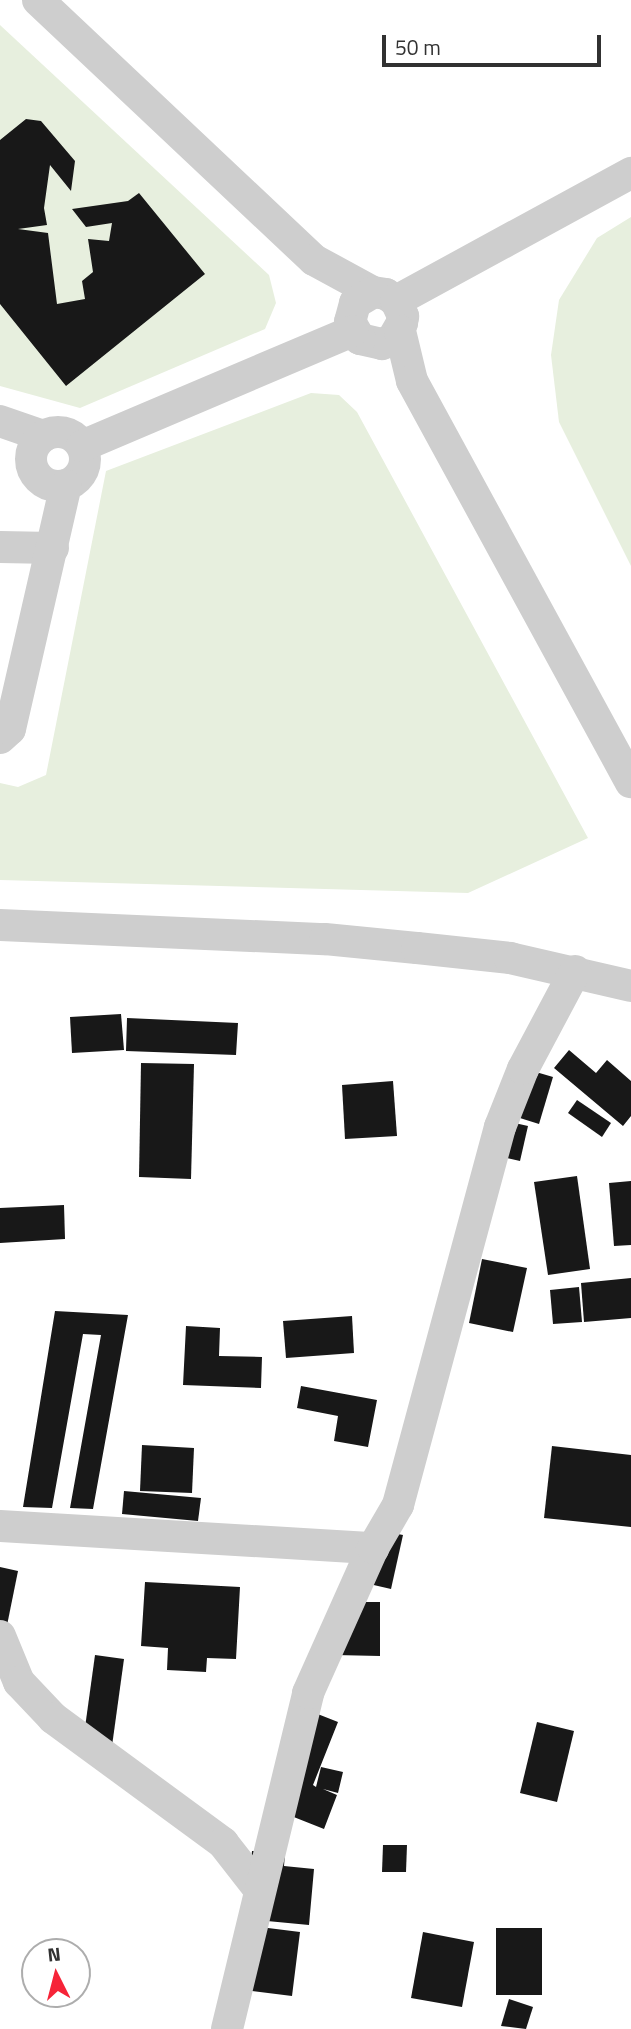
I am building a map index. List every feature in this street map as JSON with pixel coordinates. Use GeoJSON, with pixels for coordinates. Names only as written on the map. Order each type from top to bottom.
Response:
{"type":"FeatureCollection","features":[{"type":"Feature","properties":{"kind":"street"},"geometry":{"type":"LineString","coordinates":[[38,0],[314,260],[389,308],[412,382],[631,782]]}},
{"type":"Feature","properties":{"kind":"street"},"geometry":{"type":"LineString","coordinates":[[358,332],[355,303],[389,308],[631,173]]}},
{"type":"Feature","properties":{"kind":"street"},"geometry":{"type":"LineString","coordinates":[[314,260],[358,332],[412,382]]}},
{"type":"Feature","properties":{"kind":"street"},"geometry":{"type":"LineString","coordinates":[[82,446],[358,332],[392,340],[389,308]]}},
{"type":"Feature","properties":{"kind":"street"},"geometry":{"type":"LineString","coordinates":[[0,421],[43,436]]}},
{"type":"Feature","properties":{"kind":"street"},"geometry":{"type":"LineString","coordinates":[[0,738],[10,729],[66,485],[83,470],[86,458],[82,446],[65,432],[53,432],[43,436],[34,446],[30,458],[33,471],[41,481],[53,486],[66,485]]}},
{"type":"Feature","properties":{"kind":"street"},"geometry":{"type":"LineString","coordinates":[[0,547],[53,548]]}},
{"type":"Feature","properties":{"kind":"street"},"geometry":{"type":"LineString","coordinates":[[0,925],[325,939],[510,958],[631,986]]}},
{"type":"Feature","properties":{"kind":"street"},"geometry":{"type":"LineString","coordinates":[[227,2029],[308,1693],[373,1548],[398,1505],[500,1127],[523,1069],[575,971]]}},
{"type":"Feature","properties":{"kind":"street"},"geometry":{"type":"LineString","coordinates":[[0,1527],[373,1548]]}},
{"type":"Feature","properties":{"kind":"street"},"geometry":{"type":"LineString","coordinates":[[0,1636],[19,1682],[53,1718],[223,1843],[259,1889]]}},
{"type":"Feature","properties":{"kind":"green space"},"geometry":{"type":"Polygon","coordinates":[[[0,25],[269,275],[276,303],[265,329],[80,408],[0,386],[0,25]]]}},
{"type":"Feature","properties":{"kind":"green space"},"geometry":{"type":"Polygon","coordinates":[[[631,217],[631,566],[559,422],[551,355],[559,300],[597,238],[631,217]]]}},
{"type":"Feature","properties":{"kind":"green space"},"geometry":{"type":"Polygon","coordinates":[[[311,393],[339,395],[357,412],[588,838],[468,893],[0,880],[0,783],[18,787],[46,775],[106,471],[311,393]]]}},
{"type":"Feature","properties":{"kind":"building"},"geometry":{"type":"Polygon","coordinates":[[[26,119],[41,121],[75,161],[71,191],[50,165],[44,208],[47,225],[18,229],[48,233],[57,304],[85,299],[82,281],[93,272],[88,239],[109,241],[112,223],[86,227],[72,209],[128,201],[139,193],[205,274],[66,386],[0,304],[0,140],[26,119]]]}},
{"type":"Feature","properties":{"kind":"building"},"geometry":{"type":"Polygon","coordinates":[[[121,1014],[124,1050],[72,1053],[70,1017],[121,1014]]]}},
{"type":"Feature","properties":{"kind":"building"},"geometry":{"type":"Polygon","coordinates":[[[127,1018],[238,1023],[236,1055],[126,1051],[127,1018]]]}},
{"type":"Feature","properties":{"kind":"building"},"geometry":{"type":"Polygon","coordinates":[[[569,1050],[596,1073],[607,1060],[631,1081],[631,1116],[623,1126],[554,1068],[569,1050]]]}},
{"type":"Feature","properties":{"kind":"building"},"geometry":{"type":"Polygon","coordinates":[[[141,1063],[194,1064],[191,1179],[139,1177],[141,1063]]]}},
{"type":"Feature","properties":{"kind":"building"},"geometry":{"type":"Polygon","coordinates":[[[519,1067],[553,1077],[539,1124],[504,1113],[519,1067]]]}},
{"type":"Feature","properties":{"kind":"building"},"geometry":{"type":"Polygon","coordinates":[[[393,1081],[397,1136],[345,1139],[342,1085],[393,1081]]]}},
{"type":"Feature","properties":{"kind":"building"},"geometry":{"type":"Polygon","coordinates":[[[577,1100],[611,1123],[602,1137],[568,1113],[577,1100]]]}},
{"type":"Feature","properties":{"kind":"building"},"geometry":{"type":"Polygon","coordinates":[[[502,1120],[528,1126],[520,1161],[494,1155],[502,1120]]]}},
{"type":"Feature","properties":{"kind":"building"},"geometry":{"type":"Polygon","coordinates":[[[577,1176],[590,1269],[548,1275],[534,1182],[577,1176]]]}},
{"type":"Feature","properties":{"kind":"building"},"geometry":{"type":"Polygon","coordinates":[[[631,1181],[631,1245],[614,1246],[609,1183],[631,1181]]]}},
{"type":"Feature","properties":{"kind":"building"},"geometry":{"type":"Polygon","coordinates":[[[64,1205],[65,1239],[0,1243],[0,1208],[64,1205]]]}},
{"type":"Feature","properties":{"kind":"building"},"geometry":{"type":"Polygon","coordinates":[[[482,1259],[527,1268],[513,1332],[469,1323],[482,1259]]]}},
{"type":"Feature","properties":{"kind":"building"},"geometry":{"type":"Polygon","coordinates":[[[631,1278],[631,1318],[584,1322],[581,1283],[631,1278]]]}},
{"type":"Feature","properties":{"kind":"building"},"geometry":{"type":"Polygon","coordinates":[[[579,1287],[582,1322],[553,1324],[550,1290],[579,1287]]]}},
{"type":"Feature","properties":{"kind":"building"},"geometry":{"type":"Polygon","coordinates":[[[55,1311],[128,1315],[93,1509],[70,1508],[101,1335],[83,1334],[52,1508],[23,1507],[55,1311]]]}},
{"type":"Feature","properties":{"kind":"building"},"geometry":{"type":"Polygon","coordinates":[[[352,1316],[354,1353],[286,1358],[283,1321],[352,1316]]]}},
{"type":"Feature","properties":{"kind":"building"},"geometry":{"type":"Polygon","coordinates":[[[186,1326],[220,1328],[219,1356],[262,1357],[261,1388],[183,1385],[186,1326]]]}},
{"type":"Feature","properties":{"kind":"building"},"geometry":{"type":"Polygon","coordinates":[[[301,1386],[377,1400],[368,1447],[334,1441],[338,1416],[297,1408],[301,1386]]]}},
{"type":"Feature","properties":{"kind":"building"},"geometry":{"type":"Polygon","coordinates":[[[142,1445],[194,1448],[192,1493],[140,1491],[142,1445]]]}},
{"type":"Feature","properties":{"kind":"building"},"geometry":{"type":"Polygon","coordinates":[[[552,1446],[631,1455],[631,1527],[544,1518],[552,1446]]]}},
{"type":"Feature","properties":{"kind":"building"},"geometry":{"type":"Polygon","coordinates":[[[124,1491],[201,1498],[198,1521],[122,1514],[124,1491]]]}},
{"type":"Feature","properties":{"kind":"building"},"geometry":{"type":"Polygon","coordinates":[[[377,1530],[403,1535],[391,1589],[365,1583],[377,1530]]]}},
{"type":"Feature","properties":{"kind":"building"},"geometry":{"type":"Polygon","coordinates":[[[0,1567],[18,1571],[1,1655],[0,1655],[0,1567]]]}},
{"type":"Feature","properties":{"kind":"building"},"geometry":{"type":"Polygon","coordinates":[[[145,1582],[240,1587],[236,1659],[207,1658],[206,1672],[167,1670],[168,1648],[141,1646],[145,1582]]]}},
{"type":"Feature","properties":{"kind":"building"},"geometry":{"type":"Polygon","coordinates":[[[335,1602],[380,1602],[380,1656],[335,1655],[335,1602]]]}},
{"type":"Feature","properties":{"kind":"building"},"geometry":{"type":"Polygon","coordinates":[[[95,1655],[124,1659],[112,1746],[83,1742],[95,1655]]]}},
{"type":"Feature","properties":{"kind":"building"},"geometry":{"type":"Polygon","coordinates":[[[305,1709],[338,1722],[313,1785],[316,1787],[321,1767],[343,1772],[338,1793],[323,1789],[337,1795],[324,1829],[266,1806],[305,1709]]]}},
{"type":"Feature","properties":{"kind":"building"},"geometry":{"type":"Polygon","coordinates":[[[537,1722],[574,1731],[557,1802],[520,1793],[537,1722]]]}},
{"type":"Feature","properties":{"kind":"building"},"geometry":{"type":"Polygon","coordinates":[[[383,1845],[407,1845],[406,1872],[382,1872],[383,1845]]]}},
{"type":"Feature","properties":{"kind":"building"},"geometry":{"type":"Polygon","coordinates":[[[252,1851],[285,1854],[284,1866],[314,1869],[309,1925],[245,1919],[252,1851]]]}},
{"type":"Feature","properties":{"kind":"building"},"geometry":{"type":"Polygon","coordinates":[[[244,1925],[300,1932],[292,1996],[236,1989],[244,1925]]]}},
{"type":"Feature","properties":{"kind":"building"},"geometry":{"type":"Polygon","coordinates":[[[496,1928],[542,1928],[542,1995],[496,1995],[496,1928]]]}},
{"type":"Feature","properties":{"kind":"building"},"geometry":{"type":"Polygon","coordinates":[[[423,1932],[474,1942],[462,2007],[411,1998],[423,1932]]]}},
{"type":"Feature","properties":{"kind":"building"},"geometry":{"type":"Polygon","coordinates":[[[509,1999],[533,2007],[526,2029],[501,2026],[509,1999]]]}}]}
